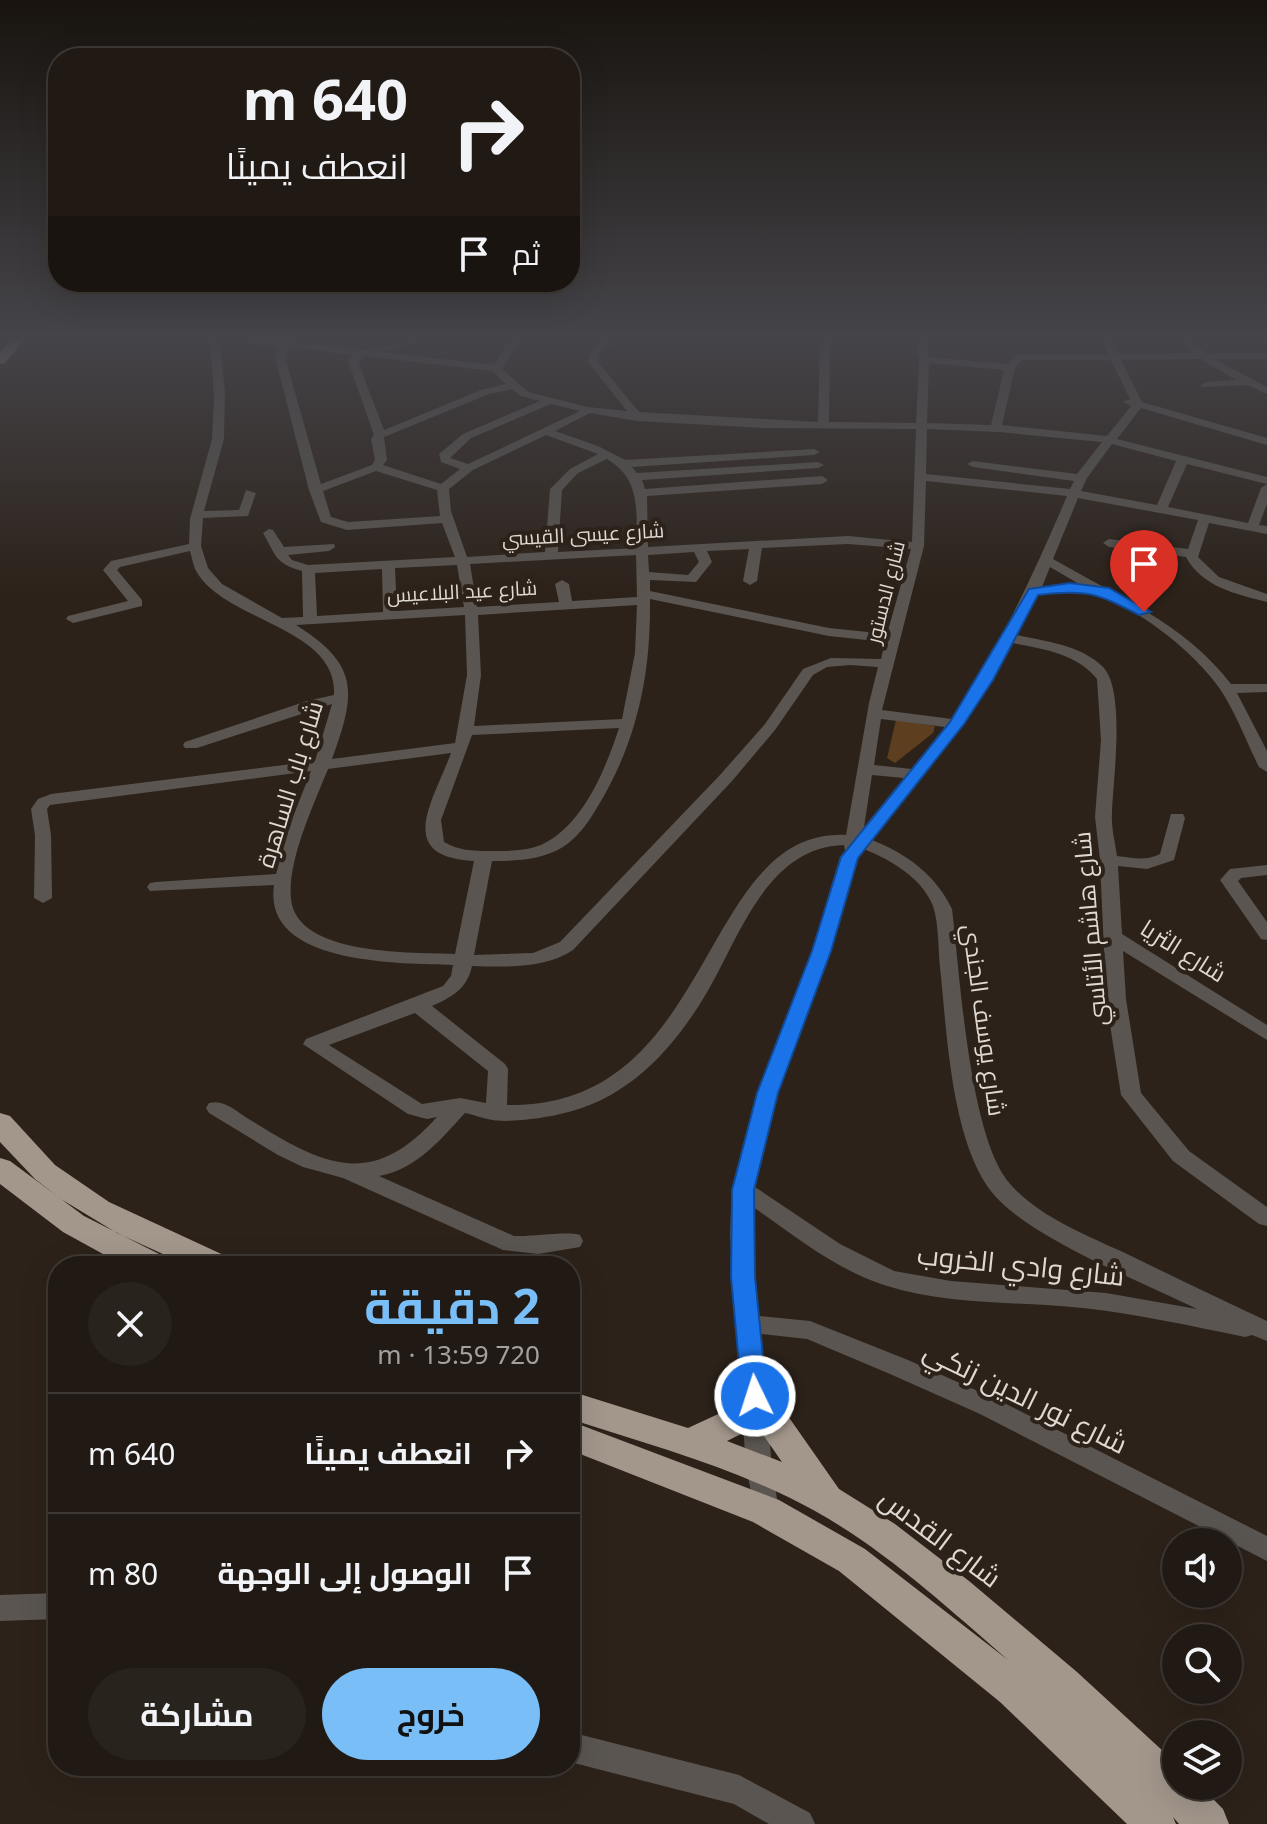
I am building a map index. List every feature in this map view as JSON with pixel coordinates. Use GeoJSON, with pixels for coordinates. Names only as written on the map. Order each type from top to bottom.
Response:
{"type":"FeatureCollection","features":[{"type":"Feature","properties":{"kind":"highway"},"geometry":{"type":"LineString","coordinates":[[0,1123],[15,1145],[91,1207],[137,1232],[195,1256]]}},
{"type":"Feature","properties":{"kind":"highway"},"geometry":{"type":"LineString","coordinates":[[0,1168],[62,1219],[132,1256]]}},
{"type":"Feature","properties":{"kind":"highway"},"geometry":{"type":"LineString","coordinates":[[688,1444],[755,1404],[827,1500]]}},
{"type":"Feature","properties":{"kind":"highway","name":"شارع القدس"},"geometry":{"type":"LineString","coordinates":[[580,1408],[759,1468],[827,1500],[931,1572],[1036,1659],[1142,1754],[1208,1824]]}},
{"type":"Feature","properties":{"kind":"highway"},"geometry":{"type":"LineString","coordinates":[[580,1439],[766,1511],[852,1560],[1014,1689],[1124,1790],[1155,1824]]}},
{"type":"Feature","properties":{"kind":"street"},"geometry":{"type":"LineString","coordinates":[[73,619],[137,603],[110,570],[116,564],[195,546],[198,515],[219,421]]}},
{"type":"Feature","properties":{"kind":"street"},"geometry":{"type":"LineString","coordinates":[[297,421],[315,490],[325,519],[332,524],[347,526],[446,519]]}},
{"type":"Feature","properties":{"kind":"street"},"geometry":{"type":"LineString","coordinates":[[375,421],[380,435]]}},
{"type":"Feature","properties":{"kind":"street"},"geometry":{"type":"LineString","coordinates":[[315,490],[376,467],[381,460],[377,439],[380,435],[414,421]]}},
{"type":"Feature","properties":{"kind":"street"},"geometry":{"type":"LineString","coordinates":[[469,468],[445,460],[443,456],[467,436],[501,421]]}},
{"type":"Feature","properties":{"kind":"street"},"geometry":{"type":"LineString","coordinates":[[443,488],[469,468],[566,421]]}},
{"type":"Feature","properties":{"kind":"street"},"geometry":{"type":"LineString","coordinates":[[723,421],[996,428],[1071,435],[1111,441],[1267,481]]}},
{"type":"Feature","properties":{"kind":"street","name":"شارع الدستور"},"geometry":{"type":"LineString","coordinates":[[856,844],[863,774],[874,714],[918,546],[921,421]]}},
{"type":"Feature","properties":{"kind":"street"},"geometry":{"type":"LineString","coordinates":[[996,428],[998,421]]}},
{"type":"Feature","properties":{"kind":"street"},"geometry":{"type":"LineString","coordinates":[[766,1511],[759,1468],[750,1324],[742,1262],[743,1190],[768,1093],[821,951],[856,844],[956,724],[1009,638],[1033,592],[1080,478],[1111,441],[1121,421]]}},
{"type":"Feature","properties":{"kind":"street"},"geometry":{"type":"LineString","coordinates":[[1200,421],[1267,442]]}},
{"type":"Feature","properties":{"kind":"street"},"geometry":{"type":"LineString","coordinates":[[803,424],[828,493]]}},
{"type":"Feature","properties":{"kind":"street"},"geometry":{"type":"LineString","coordinates":[[443,488],[446,519],[464,561],[472,610],[474,680],[463,739],[433,820],[433,836],[437,845],[461,857],[535,853],[556,844],[571,832],[615,766],[637,697],[642,662],[641,493],[634,477],[621,464],[544,431]]}},
{"type":"Feature","properties":{"kind":"street"},"geometry":{"type":"LineString","coordinates":[[621,464],[814,452]]}},
{"type":"Feature","properties":{"kind":"street"},"geometry":{"type":"LineString","coordinates":[[551,556],[556,489],[574,471],[605,455]]}},
{"type":"Feature","properties":{"kind":"street"},"geometry":{"type":"LineString","coordinates":[[1161,509],[1183,459]]}},
{"type":"Feature","properties":{"kind":"street"},"geometry":{"type":"LineString","coordinates":[[973,464],[1080,478]]}},
{"type":"Feature","properties":{"kind":"street"},"geometry":{"type":"LineString","coordinates":[[634,477],[818,465]]}},
{"type":"Feature","properties":{"kind":"street"},"geometry":{"type":"LineString","coordinates":[[376,467],[443,488]]}},
{"type":"Feature","properties":{"kind":"street"},"geometry":{"type":"LineString","coordinates":[[921,477],[1073,493],[1267,530]]}},
{"type":"Feature","properties":{"kind":"street"},"geometry":{"type":"LineString","coordinates":[[641,493],[822,480]]}},
{"type":"Feature","properties":{"kind":"street"},"geometry":{"type":"LineString","coordinates":[[1252,527],[1267,488]]}},
{"type":"Feature","properties":{"kind":"street"},"geometry":{"type":"LineString","coordinates":[[198,515],[244,513],[250,493]]}},
{"type":"Feature","properties":{"kind":"street"},"geometry":{"type":"LineString","coordinates":[[1205,517],[1193,554],[1195,563],[1208,575],[1267,598]]}},
{"type":"Feature","properties":{"kind":"street"},"geometry":{"type":"LineString","coordinates":[[269,533],[277,552],[292,566],[308,569],[310,621]]}},
{"type":"Feature","properties":{"kind":"street","name":"شارع عيسى القيسي"},"geometry":{"type":"LineString","coordinates":[[308,569],[848,540],[918,546]]}},
{"type":"Feature","properties":{"kind":"street"},"geometry":{"type":"LineString","coordinates":[[1109,543],[1193,554]]}},
{"type":"Feature","properties":{"kind":"street"},"geometry":{"type":"LineString","coordinates":[[750,581],[756,544]]}},
{"type":"Feature","properties":{"kind":"street","name":"شارع باب الساهرة"},"geometry":{"type":"LineString","coordinates":[[195,546],[197,559],[213,583],[241,603],[284,622],[313,643],[340,673],[341,698],[284,879],[282,904],[299,930],[316,941],[347,951],[379,956],[464,960],[546,955],[568,945],[762,735],[807,673],[820,665],[836,662],[887,664]]}},
{"type":"Feature","properties":{"kind":"street"},"geometry":{"type":"LineString","coordinates":[[277,552],[329,547]]}},
{"type":"Feature","properties":{"kind":"street"},"geometry":{"type":"LineString","coordinates":[[643,576],[691,579],[706,562],[700,552],[703,547]]}},
{"type":"Feature","properties":{"kind":"street"},"geometry":{"type":"LineString","coordinates":[[1048,561],[1156,621],[1198,656],[1227,689],[1267,767]]}},
{"type":"Feature","properties":{"kind":"street"},"geometry":{"type":"LineString","coordinates":[[388,565],[390,615]]}},
{"type":"Feature","properties":{"kind":"street"},"geometry":{"type":"LineString","coordinates":[[562,584],[566,605]]}},
{"type":"Feature","properties":{"kind":"street"},"geometry":{"type":"LineString","coordinates":[[1033,592],[1070,587],[1104,591]]}},
{"type":"Feature","properties":{"kind":"street","name":"شارع عيد البلاعيس"},"geometry":{"type":"LineString","coordinates":[[284,622],[566,605],[642,597],[829,632],[895,639]]}},
{"type":"Feature","properties":{"kind":"street","name":"شارع هاشم الأتاسي"},"geometry":{"type":"LineString","coordinates":[[1009,638],[1077,657],[1098,670],[1104,678],[1109,740],[1103,817],[1109,860],[1116,999],[1131,1095],[1181,1156],[1267,1218]]}},
{"type":"Feature","properties":{"kind":"street"},"geometry":{"type":"LineString","coordinates":[[1227,689],[1267,688]]}},
{"type":"Feature","properties":{"kind":"street"},"geometry":{"type":"LineString","coordinates":[[191,745],[318,702],[341,698]]}},
{"type":"Feature","properties":{"kind":"street"},"geometry":{"type":"LineString","coordinates":[[874,714],[956,724]]}},
{"type":"Feature","properties":{"kind":"street"},"geometry":{"type":"LineString","coordinates":[[43,898],[43,835],[39,809],[44,802],[321,766],[463,739],[628,723]]}},
{"type":"Feature","properties":{"kind":"street"},"geometry":{"type":"LineString","coordinates":[[863,774],[912,779]]}},
{"type":"Feature","properties":{"kind":"street"},"geometry":{"type":"LineString","coordinates":[[1109,860],[1147,863],[1164,860],[1168,856],[1177,818]]}},
{"type":"Feature","properties":{"kind":"street"},"geometry":{"type":"LineString","coordinates":[[484,856],[460,977],[452,988],[418,1005],[313,1044],[415,1109],[427,1112],[460,1105],[496,1114],[548,1113],[591,1097],[623,1079],[661,1042],[684,1012],[707,977],[740,912],[786,859],[817,843],[856,844]]}},
{"type":"Feature","properties":{"kind":"street","name":"شارع يوسف الجندي"},"geometry":{"type":"LineString","coordinates":[[856,844],[899,859],[918,873],[936,893],[943,909],[963,1086],[983,1157],[1002,1190],[1024,1209],[1072,1238],[1267,1332]]}},
{"type":"Feature","properties":{"kind":"street"},"geometry":{"type":"LineString","coordinates":[[1267,870],[1236,873],[1229,880],[1267,935]]}},
{"type":"Feature","properties":{"kind":"street"},"geometry":{"type":"LineString","coordinates":[[156,887],[284,879]]}},
{"type":"Feature","properties":{"kind":"street","name":"شارع الثريا"},"geometry":{"type":"LineString","coordinates":[[1114,937],[1267,1034]]}},
{"type":"Feature","properties":{"kind":"street"},"geometry":{"type":"LineString","coordinates":[[418,1005],[498,1069],[496,1114]]}},
{"type":"Feature","properties":{"kind":"street"},"geometry":{"type":"LineString","coordinates":[[345,1171],[377,1170],[400,1162],[415,1152],[460,1105]]}},
{"type":"Feature","properties":{"kind":"street"},"geometry":{"type":"LineString","coordinates":[[216,1108],[307,1162],[345,1171],[511,1244],[538,1246],[572,1241]]}},
{"type":"Feature","properties":{"kind":"street","name":"شارع وادي الخروب"},"geometry":{"type":"LineString","coordinates":[[743,1190],[866,1268],[901,1281],[1162,1310],[1267,1332]]}},
{"type":"Feature","properties":{"kind":"street","name":"شارع نور الدين زنكي"},"geometry":{"type":"LineString","coordinates":[[750,1324],[810,1330],[899,1367],[989,1407],[1267,1549]]}},
{"type":"Feature","properties":{"kind":"street"},"geometry":{"type":"LineString","coordinates":[[0,1608],[48,1606]]}},
{"type":"Feature","properties":{"kind":"street"},"geometry":{"type":"LineString","coordinates":[[580,1750],[739,1790],[799,1824]]}},
{"type":"Feature","properties":{"kind":"shaded area"},"geometry":{"type":"Polygon","coordinates":[[[896,720],[935,726],[933,733],[895,763],[887,758],[896,720]]]}},
{"type":"Feature","properties":{"kind":"route"},"geometry":{"type":"LineString","coordinates":[[755,1396],[743,1277],[743,1190],[753,1141],[768,1093],[821,951],[849,857],[865,842],[874,826],[956,724],[985,680],[1033,592],[1070,587],[1104,591],[1144,612]]}}]}
